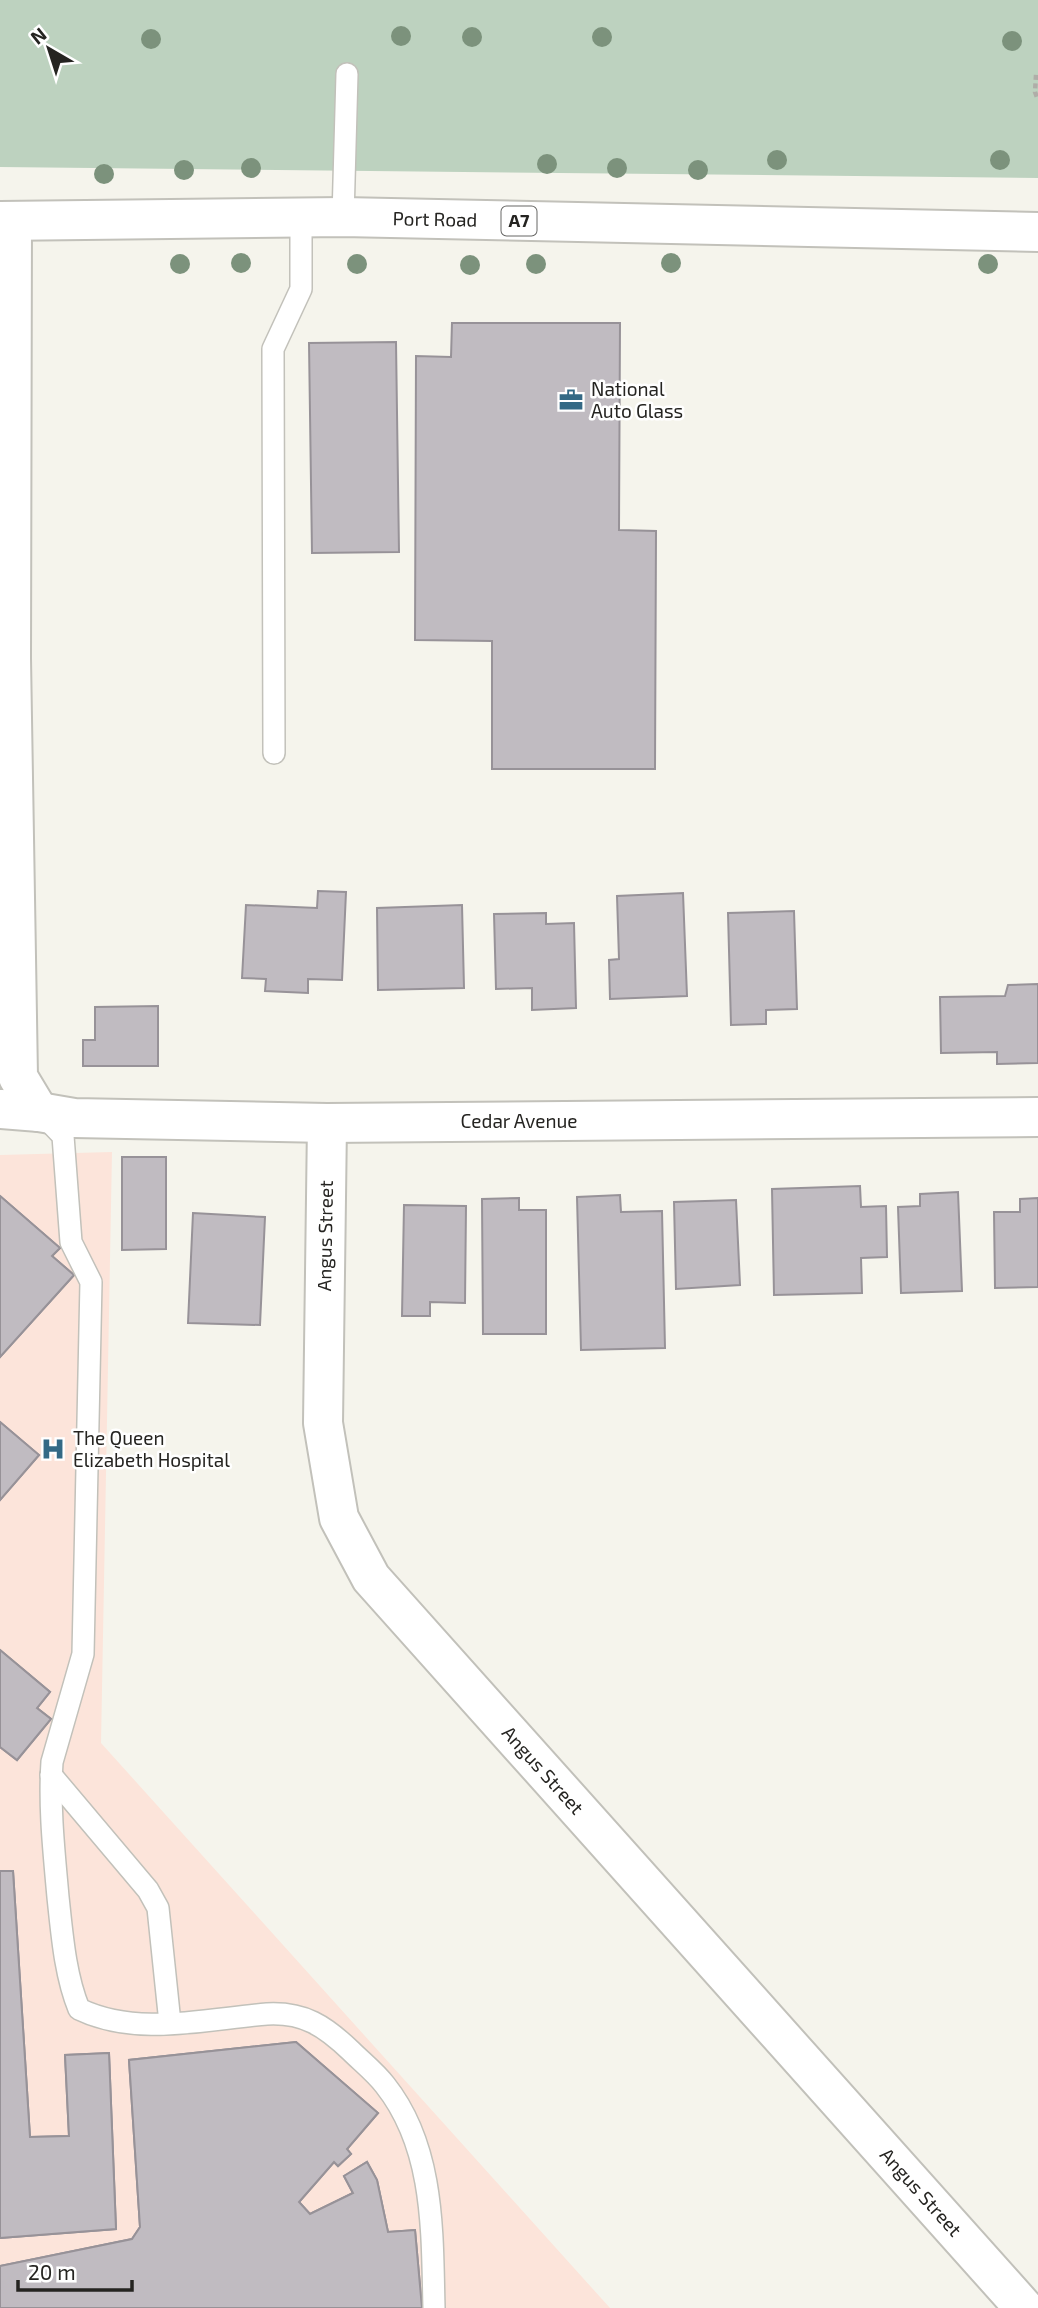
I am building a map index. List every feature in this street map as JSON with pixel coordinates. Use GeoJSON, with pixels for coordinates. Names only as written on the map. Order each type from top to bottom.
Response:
{"type":"FeatureCollection","features":[{"type":"Feature","properties":{"kind":"main road","name":"Port Road"},"geometry":{"type":"LineString","coordinates":[[6,221],[343,217],[1038,232]]}},
{"type":"Feature","properties":{"kind":"main road"},"geometry":{"type":"LineString","coordinates":[[6,221],[5,658],[18,1077],[40,1112]]}},
{"type":"Feature","properties":{"kind":"main road","name":"Cedar Avenue"},"geometry":{"type":"LineString","coordinates":[[0,1109],[75,1118],[327,1123],[1038,1117]]}},
{"type":"Feature","properties":{"kind":"main road","name":"Angus Street"},"geometry":{"type":"LineString","coordinates":[[327,1123],[323,1423],[339,1518],[371,1578],[1024,2308]]}},
{"type":"Feature","properties":{"kind":"lane"},"geometry":{"type":"LineString","coordinates":[[343,217],[346,74]]}},
{"type":"Feature","properties":{"kind":"lane"},"geometry":{"type":"LineString","coordinates":[[274,753],[273,349],[301,289],[301,219]]}},
{"type":"Feature","properties":{"kind":"lane"},"geometry":{"type":"LineString","coordinates":[[40,1112],[64,1136],[71,1242],[91,1282],[83,1654],[52,1762],[51,1775],[51,1825],[61,1925],[73,1994],[79,2009],[93,2016],[126,2023],[214,2021],[269,2014],[302,2016],[330,2031],[384,2084],[405,2117],[419,2151],[432,2218],[434,2308]]}},
{"type":"Feature","properties":{"kind":"lane"},"geometry":{"type":"LineString","coordinates":[[51,1775],[148,1890],[158,1908],[170,2023]]}},
{"type":"Feature","properties":{"kind":"path"},"geometry":{"type":"LineString","coordinates":[[1036,75],[1035,92],[1038,100]]}},
{"type":"Feature","properties":{"kind":"shaded area","name":"The Queen Elizabeth Hospital"},"geometry":{"type":"Polygon","coordinates":[[[112,1152],[101,1743],[610,2308],[0,2308],[0,1155],[112,1152]]]}},
{"type":"Feature","properties":{"kind":"green space"},"geometry":{"type":"Polygon","coordinates":[[[0,0],[1038,0],[1038,178],[0,167],[0,0]]]}},
{"type":"Feature","properties":{"kind":"building"},"geometry":{"type":"Polygon","coordinates":[[[452,323],[620,323],[619,530],[656,531],[655,769],[492,769],[492,641],[415,640],[416,356],[451,357],[452,323]]]}},
{"type":"Feature","properties":{"kind":"building"},"geometry":{"type":"Polygon","coordinates":[[[396,342],[399,552],[312,553],[309,343],[396,342]]]}},
{"type":"Feature","properties":{"kind":"building"},"geometry":{"type":"Polygon","coordinates":[[[318,891],[346,892],[342,980],[308,979],[308,993],[265,991],[266,979],[242,978],[246,905],[317,908],[318,891]]]}},
{"type":"Feature","properties":{"kind":"building"},"geometry":{"type":"Polygon","coordinates":[[[683,893],[687,996],[610,999],[609,960],[619,959],[617,896],[683,893]]]}},
{"type":"Feature","properties":{"kind":"building"},"geometry":{"type":"Polygon","coordinates":[[[462,905],[464,988],[378,990],[377,908],[462,905]]]}},
{"type":"Feature","properties":{"kind":"building"},"geometry":{"type":"Polygon","coordinates":[[[794,911],[797,1009],[766,1010],[766,1024],[731,1025],[728,913],[794,911]]]}},
{"type":"Feature","properties":{"kind":"building"},"geometry":{"type":"Polygon","coordinates":[[[546,913],[546,924],[574,923],[576,1008],[532,1010],[532,988],[496,989],[494,914],[546,913]]]}},
{"type":"Feature","properties":{"kind":"building"},"geometry":{"type":"Polygon","coordinates":[[[1038,984],[1038,1063],[997,1064],[997,1052],[941,1053],[940,997],[1005,996],[1008,985],[1038,984]]]}},
{"type":"Feature","properties":{"kind":"building"},"geometry":{"type":"Polygon","coordinates":[[[158,1006],[158,1066],[83,1066],[83,1040],[95,1040],[95,1007],[158,1006]]]}},
{"type":"Feature","properties":{"kind":"building"},"geometry":{"type":"Polygon","coordinates":[[[122,1157],[166,1157],[166,1249],[122,1250],[122,1157]]]}},
{"type":"Feature","properties":{"kind":"building"},"geometry":{"type":"Polygon","coordinates":[[[860,1186],[861,1207],[886,1206],[887,1257],[861,1258],[862,1293],[774,1295],[772,1189],[860,1186]]]}},
{"type":"Feature","properties":{"kind":"building"},"geometry":{"type":"Polygon","coordinates":[[[958,1192],[962,1291],[901,1293],[898,1207],[920,1206],[920,1194],[958,1192]]]}},
{"type":"Feature","properties":{"kind":"building"},"geometry":{"type":"Polygon","coordinates":[[[620,1195],[621,1212],[662,1211],[665,1348],[581,1350],[577,1197],[620,1195]]]}},
{"type":"Feature","properties":{"kind":"building"},"geometry":{"type":"Polygon","coordinates":[[[0,1196],[60,1248],[52,1256],[74,1275],[0,1357],[0,1196]]]}},
{"type":"Feature","properties":{"kind":"building"},"geometry":{"type":"Polygon","coordinates":[[[0,1196],[60,1248],[52,1256],[74,1275],[0,1357],[0,1196]]]}},
{"type":"Feature","properties":{"kind":"building"},"geometry":{"type":"Polygon","coordinates":[[[519,1198],[519,1210],[546,1210],[546,1334],[483,1334],[482,1199],[519,1198]]]}},
{"type":"Feature","properties":{"kind":"building"},"geometry":{"type":"Polygon","coordinates":[[[1038,1198],[1038,1287],[995,1288],[994,1212],[1020,1212],[1020,1199],[1038,1198]]]}},
{"type":"Feature","properties":{"kind":"building"},"geometry":{"type":"Polygon","coordinates":[[[736,1200],[740,1285],[676,1289],[674,1202],[736,1200]]]}},
{"type":"Feature","properties":{"kind":"building"},"geometry":{"type":"Polygon","coordinates":[[[404,1205],[466,1206],[465,1303],[430,1302],[430,1316],[402,1316],[404,1205]]]}},
{"type":"Feature","properties":{"kind":"building"},"geometry":{"type":"Polygon","coordinates":[[[193,1213],[265,1217],[260,1325],[188,1323],[193,1213]]]}},
{"type":"Feature","properties":{"kind":"building"},"geometry":{"type":"Polygon","coordinates":[[[0,1422],[39,1455],[0,1500],[0,1422]]]}},
{"type":"Feature","properties":{"kind":"building"},"geometry":{"type":"Polygon","coordinates":[[[0,1422],[39,1455],[0,1500],[0,1422]]]}},
{"type":"Feature","properties":{"kind":"building"},"geometry":{"type":"Polygon","coordinates":[[[0,1650],[50,1692],[37,1708],[51,1719],[17,1760],[0,1747],[0,1650]]]}},
{"type":"Feature","properties":{"kind":"building"},"geometry":{"type":"Polygon","coordinates":[[[0,1650],[50,1692],[37,1708],[51,1719],[17,1760],[0,1747],[0,1650]]]}},
{"type":"Feature","properties":{"kind":"building"},"geometry":{"type":"Polygon","coordinates":[[[0,1871],[13,1871],[30,2137],[69,2136],[65,2055],[109,2053],[116,2229],[0,2238],[0,1871]]]}},
{"type":"Feature","properties":{"kind":"building"},"geometry":{"type":"Polygon","coordinates":[[[0,1871],[13,1871],[30,2137],[69,2136],[65,2055],[109,2053],[116,2229],[0,2238],[0,1871]]]}},
{"type":"Feature","properties":{"kind":"building"},"geometry":{"type":"Polygon","coordinates":[[[296,2042],[378,2113],[347,2149],[351,2154],[338,2166],[334,2162],[299,2202],[310,2214],[353,2193],[344,2176],[367,2162],[377,2180],[388,2232],[415,2230],[422,2308],[0,2308],[0,2266],[132,2239],[140,2227],[129,2060],[296,2042]],[[281,2111],[228,2117],[235,2188],[296,2123],[281,2111]]]}},
{"type":"Feature","properties":{"kind":"building"},"geometry":{"type":"Polygon","coordinates":[[[296,2042],[378,2113],[347,2149],[351,2154],[338,2166],[334,2162],[299,2202],[310,2214],[353,2193],[344,2176],[367,2162],[377,2180],[388,2232],[415,2230],[422,2308],[0,2308],[0,2266],[132,2239],[140,2227],[129,2060],[296,2042]]]}},
{"type":"Feature","properties":{"kind":"place","name":"National Auto Glass"},"geometry":{"type":"Point","coordinates":[571,400]}},
{"type":"Feature","properties":{"kind":"place","name":"The Queen Elizabeth Hospital"},"geometry":{"type":"Point","coordinates":[53,1449]}}]}
